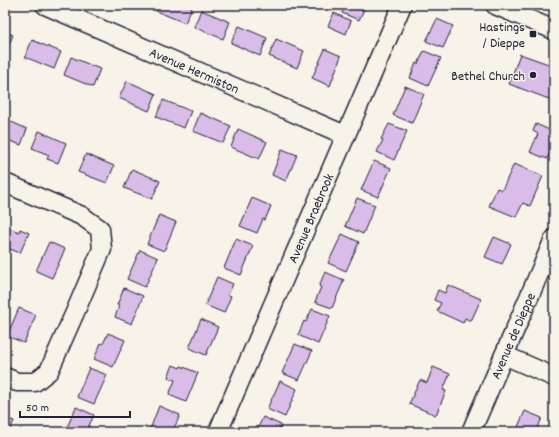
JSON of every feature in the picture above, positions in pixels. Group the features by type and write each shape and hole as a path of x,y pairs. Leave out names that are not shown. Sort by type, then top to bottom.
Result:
{"street":[{"name":"Avenue Hermiston","path":"45,5 345,136"},
{"name":"Avenue Braebrook","path":"218,432 402,5"},
{"path":"495,5 554,30"},
{"path":"5,182 82,216 100,229 102,249 48,371 35,382 17,382 5,377"},
{"name":"Avenue de Dieppe","path":"471,432 554,239"},
{"path":"504,355 554,377"}],"building":[{"path":"158,5 193,5 185,23 156,11"},
{"path":"345,5 366,5 359,20 342,13"},
{"path":"201,10 230,22 223,39 194,27"},
{"path":"334,13 351,21 346,34 328,26"},
{"path":"437,19 453,26 443,48 426,41"},
{"path":"239,26 267,38 260,56 231,43"},
{"path":"5,32 13,35 6,52 5,51"},
{"path":"276,39 304,51 297,68 269,56"},
{"path":"32,40 61,52 54,69 25,57"},
{"path":"325,49 341,56 330,86 312,78"},
{"path":"424,51 441,58 428,86 410,78 416,63 418,64"},
{"name":"Bethel Church","path":"520,54 554,66 554,101 509,84"},
{"path":"71,57 100,69 93,87 64,75"},
{"path":"127,81 156,94 149,111 119,98"},
{"path":"405,86 424,94 412,123 393,115"},
{"path":"163,100 191,111 184,128 156,117"},
{"path":"200,113 231,126 223,143 193,131"},
{"path":"5,119 27,129 21,145 5,139"},
{"path":"389,124 407,131 394,160 377,152 383,140 381,139"},
{"path":"536,124 554,132 554,142 547,159 530,152 538,134 533,131"},
{"path":"238,129 267,142 259,159 231,147"},
{"path":"39,131 66,143 58,163 47,159 49,155 32,148"},
{"path":"282,149 297,155 286,181 272,175"},
{"path":"86,154 114,166 107,183 78,172"},
{"path":"374,161 391,168 378,197 361,190"},
{"path":"514,164 543,176 530,206 523,203 516,217 489,206 497,188 502,190"},
{"path":"132,169 160,181 152,199 124,188"},
{"path":"252,198 271,206 257,233 240,226"},
{"path":"357,198 375,205 363,234 345,226"},
{"path":"159,215 176,222 164,251 147,244"},
{"path":"5,226 19,232 20,229 29,233 20,253 5,247"},
{"path":"342,234 359,242 346,271 328,263"},
{"path":"494,237 511,244 502,264 485,257"},
{"path":"236,239 253,246 241,275 224,268"},
{"path":"49,242 65,249 52,278 36,271"},
{"path":"140,250 158,258 145,287 127,279"},
{"path":"325,272 344,280 332,308 315,302 321,287 319,286"},
{"path":"217,277 233,284 228,295 231,296 224,313 205,305"},
{"path":"448,285 481,299 471,321 465,318 463,323 437,311 441,303 434,300 438,290 445,293"},
{"path":"124,288 143,296 132,324 115,317 119,306 117,305"},
{"path":"19,308 36,315 24,343 7,336"},
{"path":"312,309 330,316 318,344 298,335 304,321 306,322"},
{"path":"201,319 218,327 206,355 189,348"},
{"path":"108,333 125,340 113,367 94,359 101,343 103,344"},
{"path":"295,344 312,351 299,380 282,373"},
{"path":"173,365 180,368 181,366 198,373 186,402 169,395 175,380 168,377"},
{"path":"433,367 450,374 443,390 446,391 436,415 409,404 420,380 427,383"},
{"path":"89,368 107,375 94,404 77,397"},
{"path":"280,381 297,389 285,417 267,409"},
{"path":"159,406 180,415 173,431 149,432"},
{"path":"76,407 94,415 86,432 65,432"},
{"path":"525,411 542,418 536,432 525,432 517,429"},
{"path":"263,417 281,425 278,432 256,432"},
{"path":"5,418 14,421 9,432 5,432"},
{"path":"20,429 28,432 18,432"}],"place":[{"name":"Hastings / Dieppe","path":"533,34"},
{"name":"Bethel Church","path":"533,75"}]}
